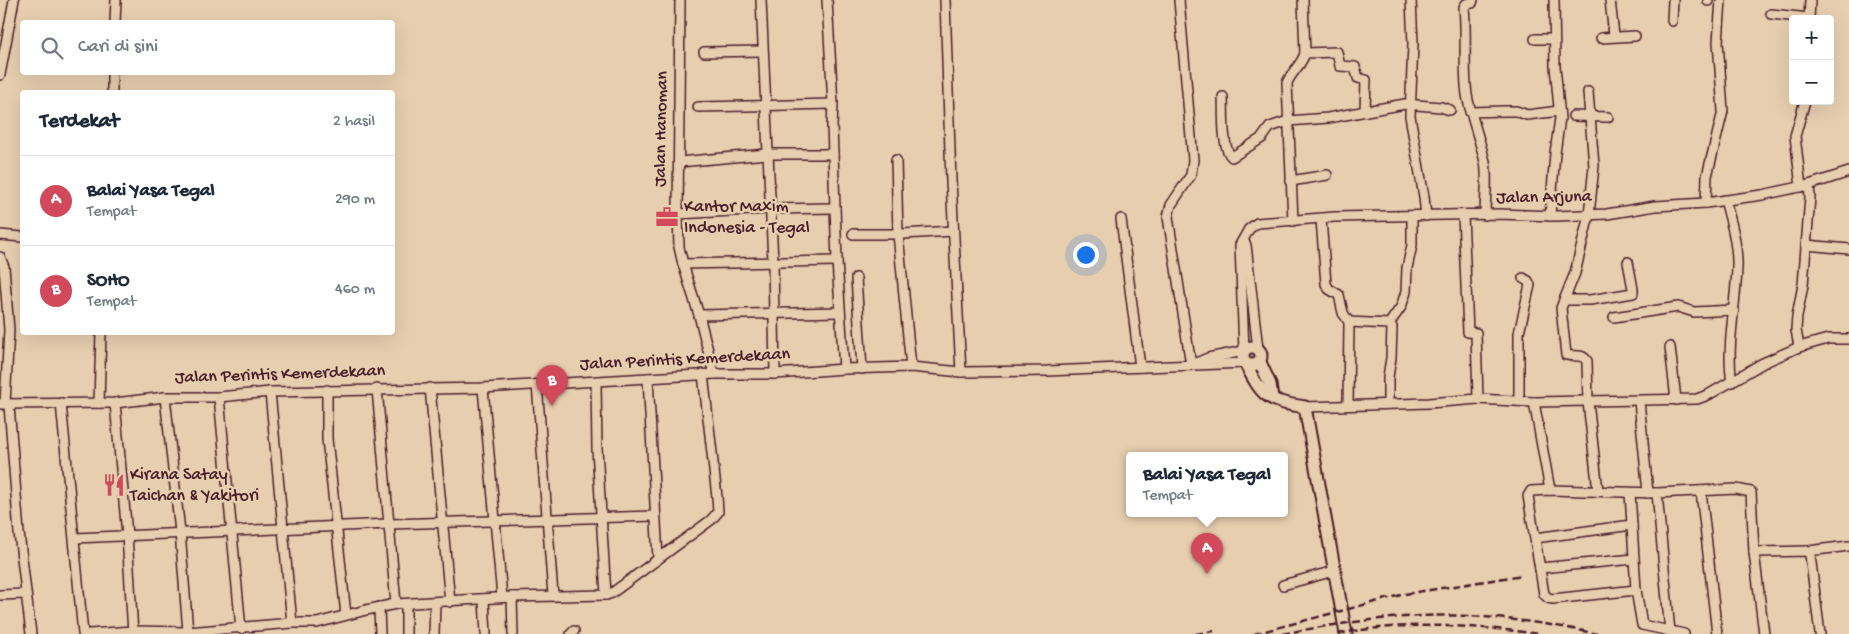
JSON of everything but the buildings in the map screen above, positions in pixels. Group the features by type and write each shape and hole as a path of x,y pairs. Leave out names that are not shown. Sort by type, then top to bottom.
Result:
{"street":[{"path":"0,75 14,0"},
{"path":"115,20 116,0"},
{"name":"Jalan Hanoman","path":"680,0 679,247 714,374"},
{"path":"761,0 773,262 775,374"},
{"path":"827,0 833,104 837,261 844,369"},
{"path":"946,0 953,231 961,372"},
{"path":"1179,0 1194,160 1192,176 1171,205 1168,217 1192,365"},
{"path":"1293,220 1287,83 1305,53 1303,0"},
{"path":"1411,0 1413,44 1410,116 1426,216"},
{"path":"1474,0 1464,7 1466,86 1470,112 1485,163 1485,215"},
{"path":"1550,216 1555,153 1560,126 1554,39 1554,0"},
{"path":"1610,0 1614,36"},
{"path":"1672,21 1673,0"},
{"path":"1706,203 1707,176 1723,111 1718,42 1721,0"},
{"path":"1809,15 1810,0"},
{"path":"1771,14 1789,16"},
{"path":"1601,38 1635,36"},
{"path":"1535,39 1554,39"},
{"path":"704,52 762,51"},
{"path":"1305,53 1337,52 1340,66 1355,67 1358,78 1366,80 1365,111"},
{"path":"112,75 112,90"},
{"path":"1588,92 1594,166 1589,215 1575,272 1561,308 1561,318 1566,355 1580,355 1587,361 1588,402 1598,491"},
{"path":"1223,96 1224,136 1227,150 1232,157 1262,138 1270,127 1288,121 1328,118 1410,104 1441,107 1450,110"},
{"path":"698,107 833,104"},
{"path":"1799,347 1796,330 1797,316 1803,285 1810,197 1805,186 1795,136 1804,105"},
{"path":"1470,112 1516,111 1527,115 1559,111"},
{"path":"1573,116 1608,117"},
{"path":"679,162 767,154 834,154"},
{"path":"896,160 898,234 911,367"},
{"name":"Jalan Arjuna","path":"1243,240 1249,229 1257,223 1330,218 1412,216 1500,214 1589,215 1655,206 1706,203 1762,195 1805,186 1849,172"},
{"path":"1291,181 1327,175"},
{"path":"1725,200 1736,249 1737,266 1730,365 1732,382"},
{"path":"678,214 835,208"},
{"path":"1463,215 1468,332 1476,333 1478,399"},
{"path":"1389,324 1401,307 1406,292 1407,268 1412,245 1412,216"},
{"path":"1121,218 1140,367"},
{"path":"1321,219 1326,284 1329,289 1339,295 1343,312 1349,322 1348,405"},
{"path":"853,234 953,231"},
{"path":"0,236 20,238"},
{"path":"1272,398 1270,384 1260,362 1261,357 1258,349 1246,245 1243,240 1240,245 1244,351 1242,359 1263,394 1287,405 1305,407 1478,399 1588,402 1697,399 1708,396 1763,363 1799,347 1828,339 1849,339"},
{"path":"1806,246 1849,249"},
{"path":"0,257 4,267 9,330 5,404 31,634"},
{"path":"683,264 837,261"},
{"path":"1564,300 1590,300 1633,293 1628,262"},
{"path":"856,278 862,369"},
{"path":"1519,400 1519,332 1530,285 1523,278"},
{"path":"1614,317 1678,307 1694,312 1734,310"},
{"path":"699,315 840,312"},
{"path":"1349,322 1389,324"},
{"path":"1388,404 1388,377 1393,332 1389,324"},
{"path":"99,403 101,335"},
{"name":"Jalan Perintis Kemerdekaan","path":"1192,365 1208,358 1244,351 1252,347 1258,349"},
{"path":"1670,347 1676,400"},
{"name":"Jalan Perintis Kemerdekaan","path":"5,404 115,403 165,397 219,397 270,392 326,390 483,388 703,374 775,374 844,369 911,367 961,372 1047,371 1192,365 1213,366 1245,363 1254,366 1260,362"},
{"path":"89,634 206,632 241,628 269,630 292,623 316,623 379,607 507,597 612,594 711,520 718,512 703,374"},
{"path":"648,378 658,558"},
{"path":"596,382 600,517 606,595"},
{"path":"537,384 553,595"},
{"path":"430,388 450,602"},
{"path":"483,388 495,520 513,634"},
{"path":"377,389 389,524 406,634"},
{"path":"326,390 326,428 346,615"},
{"path":"270,392 292,623"},
{"path":"165,397 180,532 188,632"},
{"path":"219,397 241,628"},
{"path":"1639,401 1670,632"},
{"path":"1534,402 1550,490"},
{"path":"61,403 83,634"},
{"path":"115,403 127,535 133,632"},
{"path":"1305,407 1346,634"},
{"path":"1636,590 1548,598 1544,594 1528,496 1531,491 1652,493 1736,489 1751,492 1754,552 1764,634"},
{"path":"1701,491 1717,634"},
{"path":"1630,493 1636,590 1642,626 1684,634"},
{"path":"75,538 180,532 546,518 655,516"},
{"path":"1535,538 1632,525"},
{"path":"1754,552 1808,551 1849,546"},
{"path":"1808,551 1820,634"},
{"path":"1540,568 1634,559"},
{"path":"1283,585 1334,571"},
{"path":"0,595 25,594"},
{"path":"484,600 486,634"},
{"path":"434,634 435,603"},
{"path":"379,607 380,634"}],"railway":[{"path":"1254,634 1405,594 1523,575"},
{"path":"1282,634 1369,620 1443,615 1510,619 1597,634"},
{"path":"1338,634 1387,627 1413,626 1489,628 1539,634"},
{"path":"1196,634 1214,631"}],"place":[{"name":"Kantor Maxim Indonesia - Tegal","path":"667,217"},
{"name":"SOHO","path":"552,406"},
{"name":"Kirana Satay Taichan & Yakitori","path":"114,485"},
{"name":"Balai Yasa Tegal","path":"1207,574"}]}
